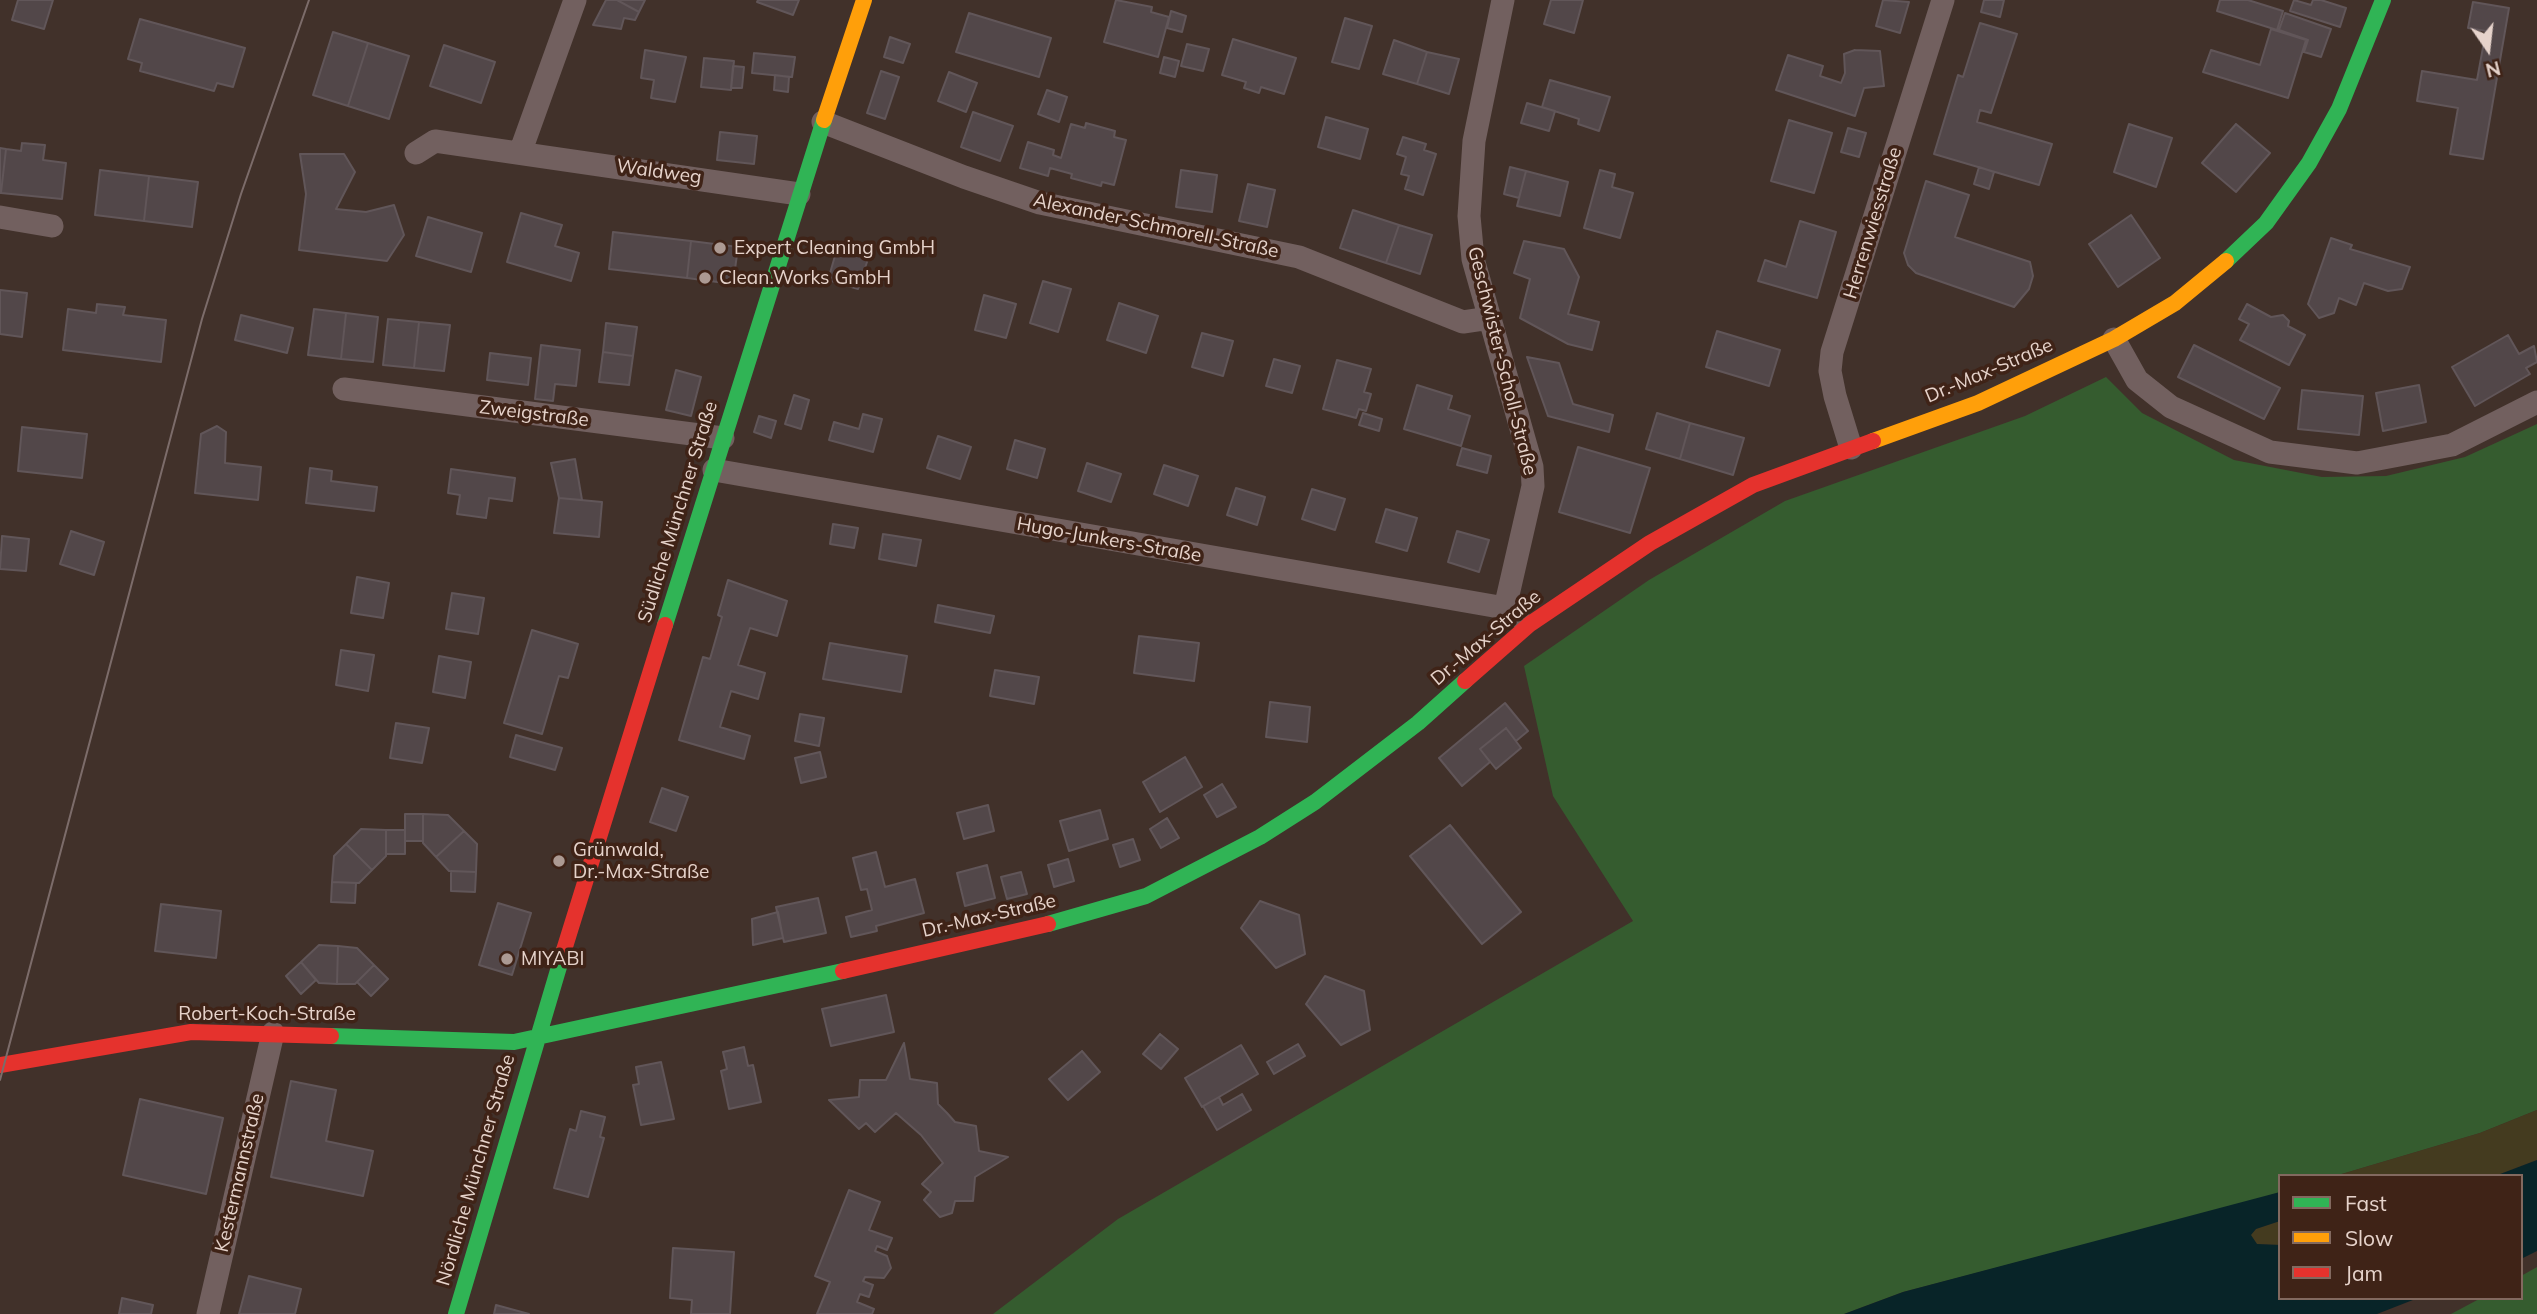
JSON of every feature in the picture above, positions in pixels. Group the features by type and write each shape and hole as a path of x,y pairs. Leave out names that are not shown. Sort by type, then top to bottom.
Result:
{"street":[{"path":"520,153 575,0"},
{"name":"Südliche Münchner Straße","path":"537,1038 799,194 864,0"},
{"name":"Geschwister-Scholl-Straße","path":"1503,0 1474,141 1469,209 1473,259 1532,467 1533,486 1505,608"},
{"name":"Herrenwiesstraße","path":"1851,448 1830,371 1832,352 1943,0"},
{"name":"Dr.-Max-Straße","path":"537,1038 1083,916 1146,896 1259,837 1315,802 1418,723 1530,624 1650,543 1753,485 1978,402 2114,339 2175,303 2219,268 2266,223 2309,163 2339,109 2383,0"},
{"name":"Alexander-Schmorell-Straße","path":"823,122 964,177 1040,203 1291,255 1463,322 1490,318"},
{"name":"Waldweg","path":"416,153 435,141 799,194"},
{"path":"0,217 52,226"},
{"path":"2114,339 2137,380 2171,407 2270,452 2357,463 2452,445 2537,402"},
{"name":"Zweigstraße","path":"344,389 723,438"},
{"name":"Hugo-Junkers-Straße","path":"714,470 1505,608"},
{"path":"1505,608 1530,624"},
{"name":"Robert-Koch-Straße","path":"0,1065 191,1032 514,1042 537,1038"},
{"name":"Kestermannstraße","path":"208,1314 272,1033"},
{"name":"Nördliche Münchner Straße","path":"456,1314 537,1038"}],"green space":[{"path":"2106,377 2142,413 2234,460 2322,477 2386,476 2465,457 2537,424 2537,1110 2480,1133 2342,1174 2278,1174 2278,1193 2257,1200 1903,1292 1844,1314 993,1314 1118,1219 1633,921 1553,796 1524,666 1649,580 1785,501 2025,416"},
{"path":"2537,1267 2537,1314 2451,1314 2477,1300 2523,1300 2523,1275"}],"sand":[{"path":"2537,1110 2537,1160 2500,1174 2342,1174 2480,1133"},
{"path":"2278,1222 2278,1245 2257,1244 2250,1235 2256,1229"}],"water":[{"path":"2537,1160 2537,1251 2523,1258 2523,1174 2500,1174"},
{"path":"2278,1193 2278,1222 2256,1229 2251,1235 2257,1244 2278,1245 2278,1300 2413,1300 2377,1314 1844,1314 1903,1292"}],"building":[{"path":"18,0 53,0 44,29 12,20"},
{"path":"606,0 617,0 639,12 635,20 624,18 621,29 593,25"},
{"path":"617,0 645,0 639,12"},
{"path":"799,0 793,15 757,2"},
{"path":"1116,0 1152,7 1151,12 1169,17 1158,57 1104,42"},
{"path":"1551,0 1583,0 1574,33 1544,24"},
{"path":"1883,0 1909,2 1900,33 1876,26"},
{"path":"1984,0 2004,0 2000,17 1981,12"},
{"path":"2220,0 2248,0 2283,11 2277,30 2217,11"},
{"path":"2294,0 2311,5 2313,0 2321,0 2346,8 2340,27 2290,11"},
{"path":"2473,2 2509,8 2483,159 2450,154 2458,108 2417,101 2422,71 2477,80 2486,31 2468,28"},
{"path":"1171,11 1186,16 1182,32 1167,28"},
{"path":"969,13 1051,38 1039,77 956,52"},
{"path":"2285,13 2331,29 2321,57 2304,52 2308,40 2279,30"},
{"path":"1345,18 1372,26 1359,69 1332,62"},
{"path":"140,19 245,48 233,87 217,83 214,91 140,71 142,63 128,59"},
{"path":"1980,23 2017,34 1991,113 1980,110 1977,122 2052,144 2039,185 1934,154 1958,75 1963,77"},
{"path":"2271,29 2306,40 2288,98 2203,72 2211,50 2260,65"},
{"path":"333,32 368,43 348,106 313,95"},
{"path":"890,37 910,44 903,63 884,57"},
{"path":"1233,39 1296,58 1284,94 1261,87 1259,93 1244,88 1246,82 1222,75"},
{"path":"1394,40 1427,52 1417,84 1383,74"},
{"path":"368,43 409,56 389,119 348,106"},
{"path":"1187,44 1209,49 1203,71 1181,66"},
{"path":"444,45 495,62 481,103 430,86"},
{"path":"645,50 686,57 675,102 651,98 654,80 641,78"},
{"path":"1855,50 1880,51 1884,86 1864,88 1855,116 1776,90 1788,55 1823,66 1820,76 1841,83 1845,73 1844,54"},
{"path":"1427,52 1459,59 1449,94 1417,84"},
{"path":"754,53 795,57 792,77 752,73"},
{"path":"1164,57 1179,61 1175,77 1160,73"},
{"path":"704,58 734,61 731,90 701,87"},
{"path":"733,66 744,67 742,88 731,88"},
{"path":"881,71 899,77 885,119 867,113"},
{"path":"949,72 977,83 966,112 938,101"},
{"path":"775,75 789,77 788,92 774,90"},
{"path":"1550,80 1610,97 1599,131 1578,124 1579,119 1542,107"},
{"path":"1047,90 1067,97 1059,122 1038,114"},
{"path":"1527,103 1555,111 1549,131 1521,123"},
{"path":"973,112 1013,126 1000,161 961,147"},
{"path":"1326,117 1368,129 1360,159 1318,147"},
{"path":"1789,120 1832,133 1814,193 1771,181"},
{"path":"1086,123 1115,131 1114,137 1126,140 1114,185 1102,182 1101,186 1071,178 1072,174 1050,168 1048,176 1020,168 1028,142 1054,150 1053,155 1061,158 1071,124 1085,128"},
{"path":"2129,124 2172,138 2156,187 2114,172"},
{"path":"2236,124 2270,153 2236,192 2202,163"},
{"path":"1848,128 1866,133 1859,157 1841,152"},
{"path":"720,132 757,136 754,164 717,160"},
{"path":"1403,137 1426,144 1424,150 1436,154 1423,195 1405,189 1409,176 1401,174 1406,157 1397,154"},
{"path":"22,143 45,145 43,160 66,163 62,199 1,193 6,149 21,151"},
{"path":"0,148 6,149 1,193 0,193"},
{"path":"300,154 344,154 355,172 336,209 366,212 394,205 404,235 387,261 299,250 306,194"},
{"path":"1510,167 1526,171 1519,198 1504,194"},
{"path":"1979,167 1994,172 1989,189 1974,184"},
{"path":"100,170 149,176 144,221 95,215"},
{"path":"1181,170 1217,175 1212,212 1176,207"},
{"path":"1600,170 1615,174 1612,187 1633,193 1620,238 1584,228"},
{"path":"1526,171 1568,182 1560,216 1517,206"},
{"path":"149,176 198,182 192,227 144,221"},
{"path":"1926,181 1969,195 1955,237 2030,262 2033,276 2029,289 2014,307 1916,273 1908,265 1904,253"},
{"path":"1248,184 1275,190 1267,227 1239,221"},
{"path":"1353,210 1399,225 1386,263 1340,248"},
{"path":"521,213 562,225 555,246 579,253 571,281 507,262"},
{"path":"2131,215 2160,258 2118,287 2089,244"},
{"path":"428,217 482,233 471,272 416,256"},
{"path":"1800,221 1836,232 1817,298 1758,281 1765,260 1786,267"},
{"path":"1399,225 1432,235 1420,274 1386,263"},
{"path":"613,232 691,241 687,278 609,269"},
{"path":"2331,238 2352,245 2350,249 2410,267 2402,289 2388,291 2364,283 2356,305 2339,298 2334,313 2319,318 2308,304"},
{"path":"691,241 738,247 733,284 687,278"},
{"path":"1524,241 1564,249 1579,277 1568,314 1599,322 1592,350 1568,344 1520,318 1530,279 1514,273"},
{"path":"837,249 868,259 858,289 828,280"},
{"path":"1043,281 1071,289 1058,332 1030,323"},
{"path":"0,290 27,293 22,337 0,334"},
{"path":"984,295 1016,304 1006,338 975,330"},
{"path":"1119,303 1158,316 1146,353 1107,340"},
{"path":"97,304 125,307 123,315 166,320 161,362 63,350 68,309 96,313"},
{"path":"2247,304 2271,317 2283,315 2289,321 2288,326 2305,335 2289,365 2240,340 2249,324 2239,319"},
{"path":"314,309 346,313 341,359 308,355"},
{"path":"346,313 378,317 373,362 341,359"},
{"path":"241,315 293,328 287,353 235,340"},
{"path":"388,319 419,322 414,368 383,365"},
{"path":"419,322 450,325 444,371 414,368"},
{"path":"606,323 637,327 633,356 603,352"},
{"path":"1717,331 1780,350 1769,386 1706,367"},
{"path":"1202,333 1233,341 1223,376 1192,367"},
{"path":"2508,335 2519,354 2534,346 2537,362 2526,368 2530,374 2475,406 2452,367"},
{"path":"541,345 580,350 576,386 555,384 553,401 535,399"},
{"path":"2194,345 2280,388 2264,419 2178,377"},
{"path":"603,352 633,356 629,385 599,382"},
{"path":"490,353 531,358 528,385 487,380"},
{"path":"1527,357 1559,363 1573,404 1613,415 1609,432 1548,416"},
{"path":"1274,359 1300,366 1292,393 1266,386"},
{"path":"1337,360 1371,369 1364,392 1371,394 1366,411 1359,409 1356,418 1323,409"},
{"path":"676,370 701,377 691,416 666,410"},
{"path":"1417,385 1452,396 1448,409 1470,416 1461,446 1404,429"},
{"path":"2419,385 2426,422 2383,431 2376,393"},
{"path":"2302,390 2363,396 2359,435 2298,429"},
{"path":"794,395 809,400 801,429 785,424"},
{"path":"1363,413 1382,419 1379,431 1359,425"},
{"path":"1657,413 1690,423 1680,459 1646,449"},
{"path":"863,414 882,419 873,452 829,440 834,422 859,429"},
{"path":"759,416 776,421 771,438 754,432"},
{"path":"1690,423 1744,438 1733,475 1680,459"},
{"path":"217,426 226,432 225,463 261,467 258,500 195,493 201,434"},
{"path":"22,427 87,434 82,478 18,471"},
{"path":"938,436 971,447 960,479 927,468"},
{"path":"1015,440 1045,449 1037,478 1007,469"},
{"path":"1578,447 1650,468 1630,533 1559,512"},
{"path":"1462,448 1491,456 1487,473 1457,465"},
{"path":"575,459 582,500 559,498 551,463"},
{"path":"1087,463 1121,474 1111,502 1078,491"},
{"path":"1164,465 1198,476 1188,506 1154,494"},
{"path":"310,468 332,471 331,481 377,487 374,511 306,503"},
{"path":"451,469 515,478 512,501 489,498 486,518 457,514 460,495 448,493"},
{"path":"1236,488 1265,497 1257,525 1227,515"},
{"path":"1312,489 1345,499 1335,530 1302,519"},
{"path":"559,498 602,502 599,537 554,533"},
{"path":"1386,509 1417,518 1407,551 1376,542"},
{"path":"833,524 858,528 854,548 830,544"},
{"path":"71,531 104,542 94,575 60,564"},
{"path":"1457,531 1489,540 1479,572 1448,562"},
{"path":"883,534 921,540 916,566 879,559"},
{"path":"2,536 29,539 26,571 0,569"},
{"path":"357,577 389,583 383,618 351,613"},
{"path":"728,580 787,601 777,636 750,628 738,665 765,673 758,699 731,691 720,727 750,736 744,759 679,740 703,657 710,659 722,617 718,615"},
{"path":"452,593 484,598 478,634 446,629"},
{"path":"938,605 994,616 990,633 935,622"},
{"path":"532,630 578,644 568,678 559,676 542,734 504,723"},
{"path":"1139,636 1199,643 1194,681 1134,673"},
{"path":"830,643 907,656 901,692 823,679"},
{"path":"341,650 374,655 368,691 336,685"},
{"path":"439,656 471,662 465,698 433,692"},
{"path":"995,670 1039,677 1034,704 990,696"},
{"path":"1270,702 1310,707 1307,742 1266,737"},
{"path":"1505,703 1528,731 1516,741 1506,728 1480,749 1490,762 1462,786 1439,758"},
{"path":"800,714 824,718 819,746 795,741"},
{"path":"396,723 429,728 422,763 390,758"},
{"path":"1506,728 1521,748 1496,769 1480,749"},
{"path":"516,735 562,748 555,770 510,757"},
{"path":"820,752 826,777 801,783 795,758"},
{"path":"1185,757 1202,787 1160,812 1143,782"},
{"path":"1222,784 1236,807 1217,817 1204,795"},
{"path":"662,788 688,797 676,831 650,822"},
{"path":"988,805 994,831 964,839 957,813"},
{"path":"1100,810 1108,839 1069,851 1060,821"},
{"path":"405,814 423,814 423,841 405,841"},
{"path":"423,814 448,815 464,831 436,857 423,843"},
{"path":"1167,818 1179,838 1161,848 1150,829"},
{"path":"1450,825 1521,912 1482,944 1410,856"},
{"path":"361,829 386,830 386,856 372,870 346,844"},
{"path":"386,830 405,830 405,854 386,854"},
{"path":"464,831 477,844 476,872 449,871 436,857"},
{"path":"1133,839 1140,860 1120,867 1113,845"},
{"path":"346,844 372,870 359,883 332,882 334,856"},
{"path":"876,852 885,887 915,879 924,913 876,926 877,931 851,937 846,917 872,910 867,889 861,890 853,858"},
{"path":"1068,859 1074,881 1054,887 1048,865"},
{"path":"987,865 995,898 965,906 957,873"},
{"path":"451,871 476,872 475,892 451,891"},
{"path":"1021,872 1027,894 1007,899 1001,877"},
{"path":"332,882 356,883 355,903 331,902"},
{"path":"818,898 826,933 784,942 776,907"},
{"path":"1260,901 1299,915 1305,954 1276,968 1241,928"},
{"path":"498,903 531,913 512,975 479,965"},
{"path":"161,904 221,911 216,958 155,951"},
{"path":"778,912 783,938 753,945 752,919"},
{"path":"319,945 338,946 337,984 319,983 301,962"},
{"path":"338,946 357,948 374,965 355,984 337,984"},
{"path":"301,962 316,980 301,994 286,976"},
{"path":"374,965 388,979 371,996 357,982"},
{"path":"1325,976 1364,991 1370,1030 1341,1045 1306,1004"},
{"path":"886,995 894,1032 831,1046 822,1009"},
{"path":"1160,1034 1178,1049 1161,1069 1143,1054"},
{"path":"904,1043 910,1079 937,1083 938,1104 955,1122 976,1126 979,1151 1008,1157 975,1177 973,1201 955,1201 952,1213 940,1217 924,1200 931,1192 922,1184 943,1163 921,1135 896,1113 875,1132 866,1123 859,1129 829,1100 859,1097 860,1080 886,1080"},
{"path":"1298,1044 1305,1056 1274,1074 1267,1062"},
{"path":"1241,1045 1258,1074 1202,1107 1185,1078"},
{"path":"744,1047 748,1066 753,1065 761,1102 729,1109 721,1071 727,1069 723,1052"},
{"path":"1082,1051 1100,1072 1068,1100 1049,1079"},
{"path":"661,1062 674,1119 641,1125 633,1085 639,1084 636,1067"},
{"path":"291,1081 336,1090 326,1141 373,1151 363,1196 271,1177"},
{"path":"1242,1094 1251,1110 1217,1130 1203,1106 1219,1097 1223,1105"},
{"path":"140,1099 223,1118 206,1194 123,1175"},
{"path":"581,1111 605,1117 600,1137 604,1138 588,1197 554,1188 570,1129 576,1131"},
{"path":"849,1190 880,1202 869,1230 892,1238 887,1250 877,1246 875,1251 887,1256 891,1268 884,1278 865,1277 863,1281 873,1285 869,1297 860,1294 857,1302 874,1309 872,1314 817,1314 830,1282 815,1276"},
{"path":"673,1248 734,1252 730,1314 691,1314 692,1300 670,1298"},
{"path":"249,1276 301,1289 295,1314 239,1314"},
{"path":"122,1298 153,1305 151,1314 119,1314"},
{"path":"496,1305 529,1314 494,1314"}],"tram line":[{"path":"0,1080 202,319 241,194 309,0"}],"traffic: fast":[{"path":"2226,261 2266,223 2309,163 2339,109 2383,0"},
{"path":"665,625 824,120"},
{"path":"1048,924 1146,896 1260,837 1315,802 1418,723 1465,681"},
{"path":"456,1314 564,950"},
{"path":"331,1036 514,1042 843,971"}],"traffic: slow":[{"path":"824,120 864,0"},
{"path":"1873,441 1978,403 2114,339 2175,303 2226,261"}],"traffic: jam":[{"path":"1465,681 1530,624 1650,543 1753,485 1873,441"},
{"path":"564,950 665,625"},
{"path":"843,971 1048,924"},
{"path":"0,1065 191,1032 331,1036"}],"place":[{"name":"Expert Cleaning GmbH","path":"720,248"},
{"name":"Clean.Works GmbH","path":"705,278"},
{"name":"Grünwald, Dr.-Max-Straße","path":"559,861"},
{"name":"MIYABI","path":"507,959"}]}
